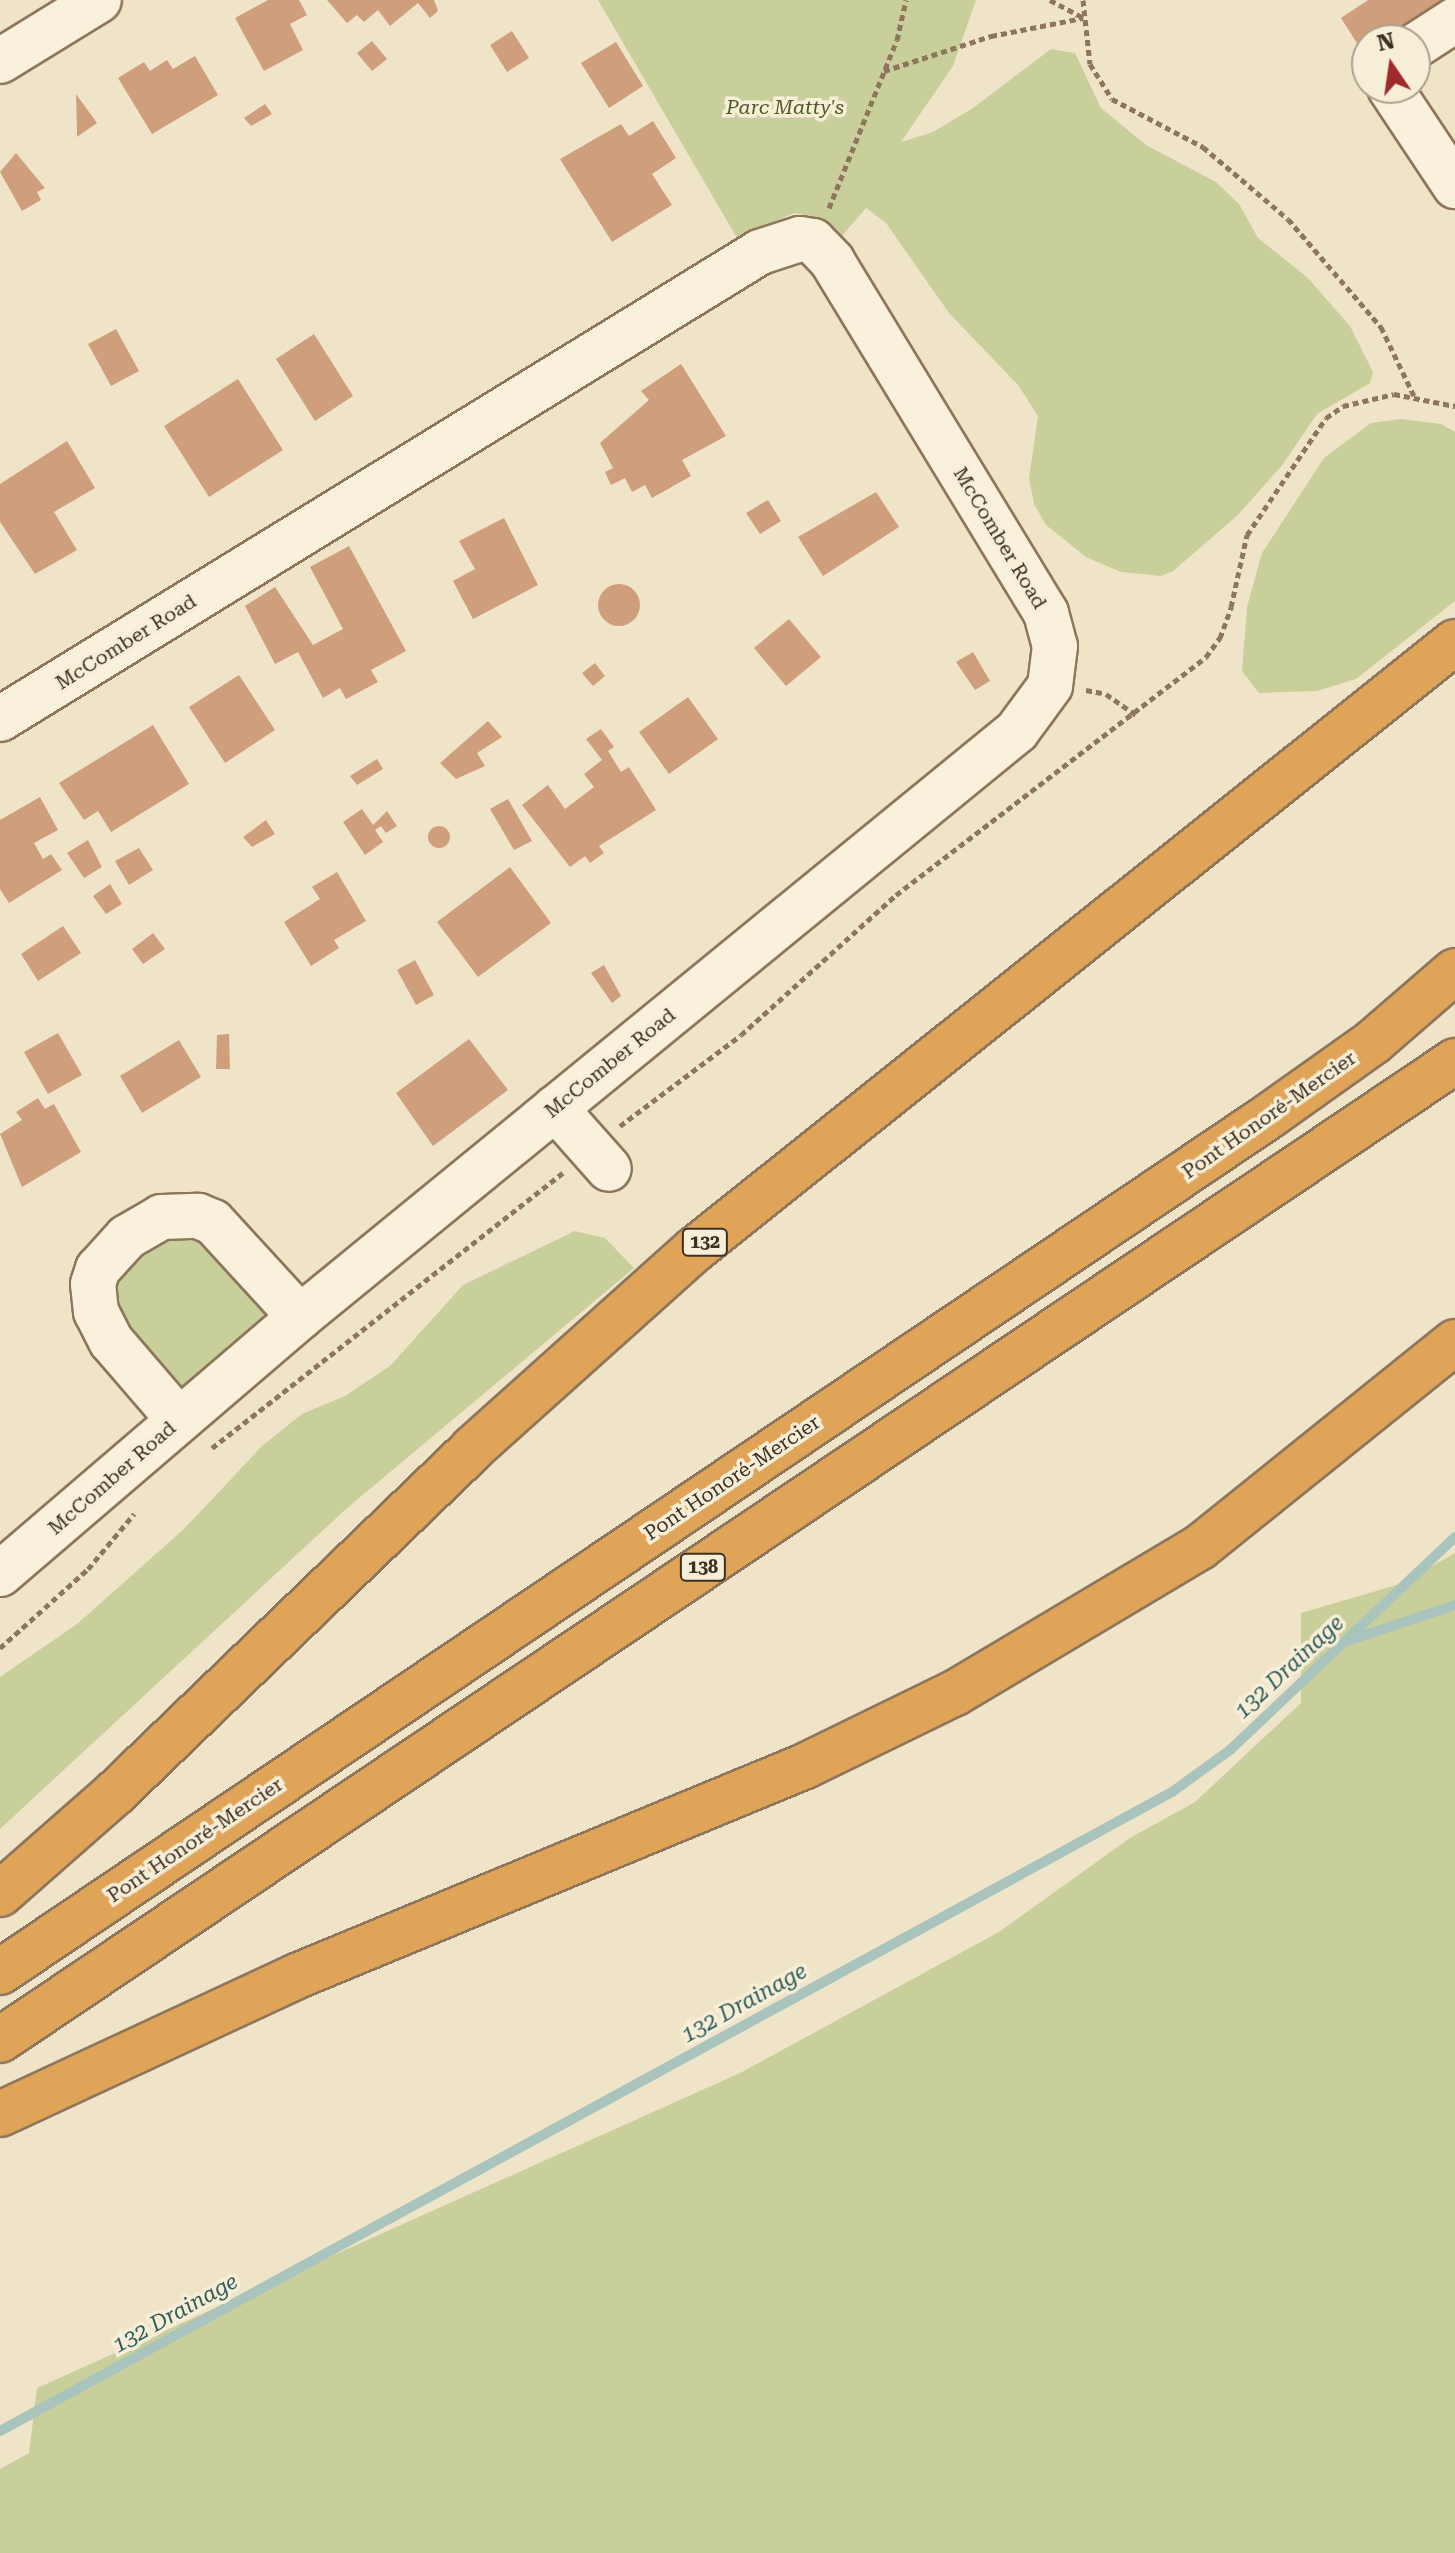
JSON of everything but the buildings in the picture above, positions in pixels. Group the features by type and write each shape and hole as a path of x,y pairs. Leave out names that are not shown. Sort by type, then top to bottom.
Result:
{"highway":[{"name":"132","path":"0,1894 115,1793 472,1449 694,1250 1455,642"},
{"name":"Pont Honoré-Mercier","path":"0,1972 1373,1042 1455,971"},
{"name":"138","path":"0,2040 1455,1061"},
{"path":"0,2114 297,1976 791,1772 955,1693 1200,1547 1455,1342"}],"street":[{"path":"0,61 99,0"},
{"path":"1431,36 1455,20"},
{"path":"1401,104 1455,186"},
{"name":"McComber Road","path":"0,719 760,252 787,241 813,241 840,274 1046,613 1055,646 1050,686 1017,731 300,1317 0,1574"},
{"path":"555,1108 609,1169"},
{"path":"179,1420 111,1341 96,1312 93,1284 98,1269 127,1237 161,1217 198,1216 213,1222 300,1317"}],"path":[{"path":"813,241 884,72 906,0"},
{"path":"1050,0 1083,18"},
{"path":"1083,0 1090,64 1112,99 1203,147 1288,219 1381,327 1415,398"},
{"path":"884,72 991,36 1083,18"},
{"path":"1082,689 1106,694 1136,715"}],"green space":[{"name":"Parc Matty's","path":"598,0 976,0 953,66 901,142 933,132 973,108 1051,49 1075,53 1101,108 1146,145 1216,182 1239,204 1258,238 1307,277 1350,326 1373,372 1370,383 1317,414 1283,464 1238,515 1173,571 1161,576 1121,572 1086,557 1046,525 1034,504 1029,478 1038,416 1018,385 949,313 886,223 866,208 841,237 811,216 794,213 737,238"},
{"path":"1401,419 1441,424 1455,432 1455,601 1356,679 1317,691 1259,693 1242,671 1247,607 1262,553 1324,458 1371,423"},
{"path":"197,1229 264,1307 264,1317 190,1384 178,1386 117,1323 113,1276 152,1237"},
{"path":"575,1231 605,1238 634,1268 346,1509 0,1829 0,1677 77,1624 184,1529 262,1446 302,1414 345,1396 390,1366 463,1285"},
{"path":"1455,1553 1455,2553 0,2553 0,2469 29,2453 37,2388 740,2073 999,1932 1130,1838 1195,1802 1301,1703 1301,1613 1400,1584"}],"waterway":[{"name":"132 Drainage","path":"0,2431 1172,1792 1230,1750 1455,1537"},
{"path":"1350,1640 1455,1605"}]}
